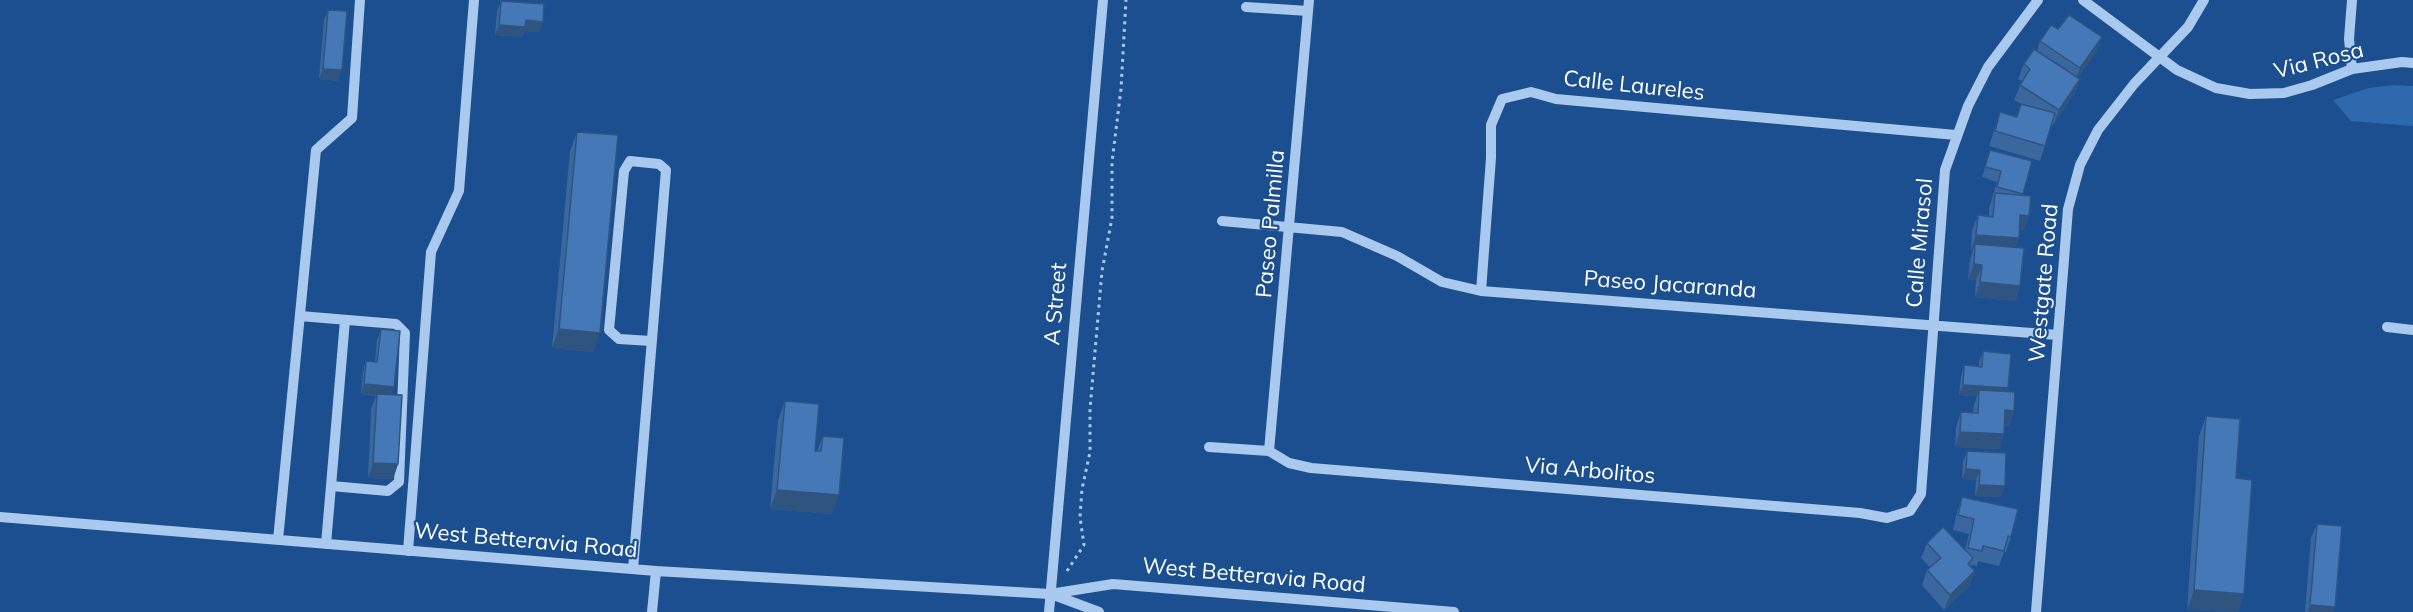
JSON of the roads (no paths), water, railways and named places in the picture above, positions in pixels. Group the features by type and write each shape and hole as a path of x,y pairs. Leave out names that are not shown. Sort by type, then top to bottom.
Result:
{"street":[{"path":"278,540 316,150 352,118 360,0"},
{"path":"408,551 431,252 459,191 474,0"},
{"name":"A Street","path":"1049,612 1102,0"},
{"name":"Calle Mirasol","path":"1910,511 1921,494 1945,170 1956,135 1988,67 2038,0"},
{"name":"Via Rosa","path":"2083,0 2177,70 2216,88 2250,94 2284,93 2352,69 2402,62 2413,63"},
{"name":"Westgate Road","path":"2036,612 2062,268 2068,209 2080,165 2098,130 2134,84 2188,27 2204,0"},
{"path":"2352,0 2349,39 2352,69"},
{"path":"1246,7 1308,6"},
{"name":"Paseo Palmilla","path":"1269,451 1308,6"},
{"name":"Calle Laureles","path":"1482,291 1491,125 1502,99 1531,92 1556,99 1956,135"},
{"path":"633,570 666,170 658,164 630,161 624,171 609,330 619,339 651,341"},
{"name":"Paseo Jacaranda","path":"1222,221 1342,232 1397,256 1442,282 1482,291 2058,335"},
{"path":"300,316 396,324 405,333 399,482 388,491 330,486"},
{"path":"326,544 345,320"},
{"path":"2387,327 2413,330"},
{"path":"1209,447 1269,451"},
{"name":"Via Arbolitos","path":"1269,451 1289,462 1311,468 1848,512 1887,518 1910,511"},
{"name":"West Betteravia Road","path":"0,517 633,570 1050,594 1113,584 1454,612"},
{"path":"652,612 656,571"},
{"name":"West Betteravia Road","path":"1050,594 1099,612"}]}
